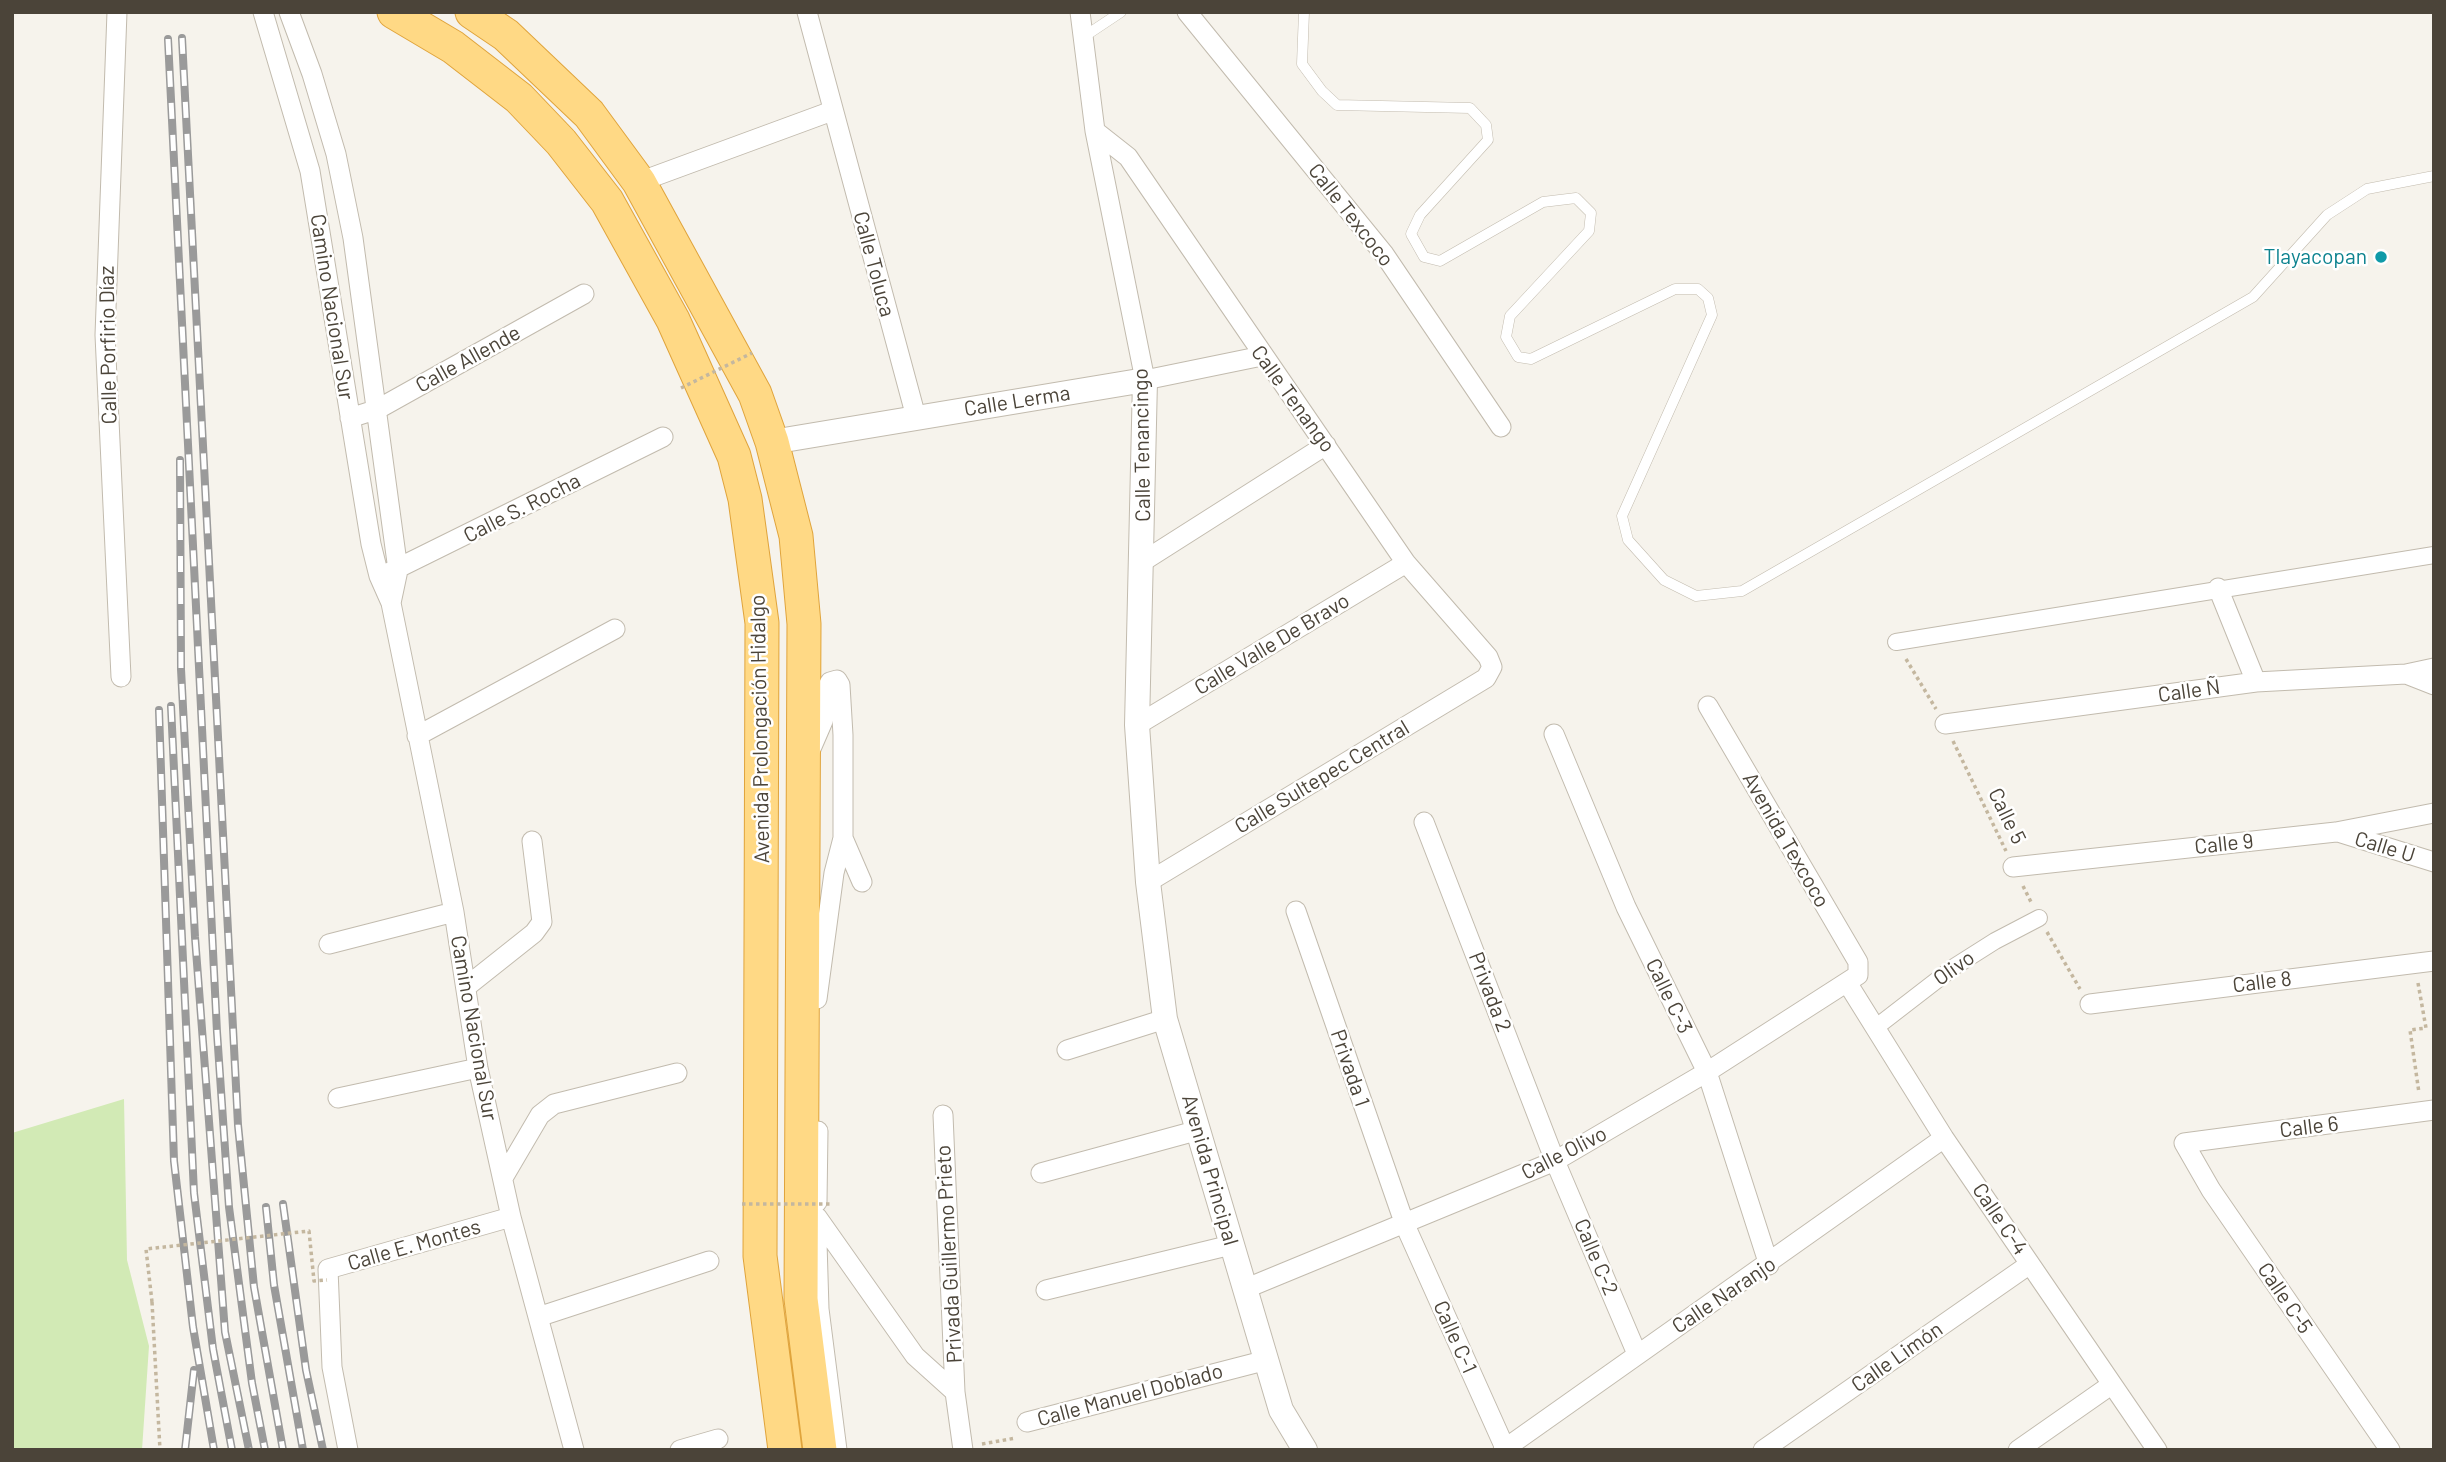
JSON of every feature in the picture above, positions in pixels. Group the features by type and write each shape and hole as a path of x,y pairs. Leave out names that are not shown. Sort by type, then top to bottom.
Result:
{"highway":[{"name":"Avenida Prolongación Hidalgo","path":"394,12 465,55 519,98 561,142 607,201 673,320 715,408 734,456 753,545 762,624 760,1255 785,1450"},
{"name":"Avenida Prolongación Hidalgo","path":"472,12 506,35 589,114 639,182 755,394 772,442 796,536 804,624 801,1299 820,1450"},
{"path":"753,545 796,536"}],"street":[{"name":"Calle Porfirio Díaz","path":"117,12 105,335 121,677"},
{"name":"Camino Nacional Sur","path":"289,12 312,74 336,154 353,238 398,570 391,603"},
{"name":"Calle Toluca","path":"807,12 916,417"},
{"name":"Calle Tenancingo","path":"1080,12 1095,131 1145,380 1137,725 1148,882"},
{"name":"Calle Texcoco","path":"1187,12 1384,254 1501,427"},
{"name":"Camino Nacional Sur","path":"262,13 310,171 379,576 391,603 454,912 478,1069 511,1217 574,1450"},
{"path":"639,182 832,111"},
{"name":"Calle Tenango","path":"1095,131 1128,157 1406,563 1488,657 1492,667"},
{"name":"Calle Allende","path":"350,418 377,410 584,293"},
{"name":"Calle Lerma","path":"772,442 1145,380 1262,356"},
{"name":"Calle S. Rocha","path":"379,576 398,570 663,437"},
{"path":"1142,562 1326,445"},
{"path":"1896,642 2434,555"},
{"name":"Calle Valle De Bravo","path":"1137,725 1406,563"},
{"path":"2218,589 2256,682"},
{"path":"417,736 615,629"},
{"name":"Calle Sultepec Central","path":"1148,882 1486,678 1492,667"},
{"name":"Calle Ñ","path":"1945,724 2256,682 2406,674 2434,668"},
{"path":"2406,674 2434,685"},
{"path":"803,764 823,722 827,688 830,682 837,680 840,685 843,735 843,838 834,873 817,990 823,1210 819,1309 837,1450"},
{"name":"Avenida Texcoco","path":"1708,706 1858,962 1853,979"},
{"name":"Calle C-3","path":"1554,734 1626,907 1707,1072 1769,1265"},
{"name":"Calle 9","path":"2013,867 2336,832 2434,813"},
{"name":"Privada 2","path":"1424,822 1555,1161"},
{"name":"Calle U","path":"2336,832 2434,862"},
{"path":"843,838 862,882"},
{"path":"466,987 534,933 542,922 532,841"},
{"name":"Avenida Principal","path":"1148,882 1165,1019 1231,1245 1247,1288 1281,1410 1304,1450"},
{"name":"Privada 1","path":"1296,911 1405,1225"},
{"path":"329,944 454,912"},
{"name":"Olivo","path":"1875,1028 1954,967 1995,941 2039,919"},
{"name":"Calle 8","path":"2090,1003 2424,962"},
{"name":"Calle C-4","path":"1853,979 1875,1028 1944,1138 2157,1450"},
{"name":"Calle Olivo","path":"1247,1288 1555,1161 1707,1072 1853,979"},
{"path":"1067,1050 1165,1019"},
{"path":"338,1098 478,1069"},
{"path":"503,1178 540,1115 554,1104 677,1073"},
{"name":"Calle 6","path":"2184,1143 2428,1111"},
{"name":"Privada Guillermo Prieto","path":"943,1115 955,1392 963,1448"},
{"path":"1041,1173 1199,1130"},
{"name":"Calle Naranjo","path":"1504,1449 1637,1354 1769,1265 1944,1138"},
{"name":"Calle C-5","path":"2184,1143 2211,1190 2389,1450"},
{"name":"Calle C-2","path":"1555,1161 1637,1354"},
{"path":"823,1210 915,1356 955,1392"},
{"name":"Calle E. Montes","path":"327,1280 328,1269 511,1217"},
{"name":"Calle C-1","path":"1405,1225 1504,1449"},
{"path":"1046,1290 1231,1245"},
{"path":"538,1317 709,1261"},
{"name":"Calle Limón","path":"1763,1450 2030,1264"},
{"path":"327,1280 332,1367 348,1450"},
{"name":"Calle Manuel Doblado","path":"1027,1422 1267,1360"},
{"path":"2018,1450 2111,1385"},
{"path":"680,1450 718,1439"}],"lane":[{"path":"1085,36 1121,12"},
{"path":"1304,12 1302,64 1322,91 1337,105 1470,108 1486,125 1488,141 1420,215 1411,234 1424,257 1440,261 1543,202 1576,198 1591,212 1589,231 1510,316 1506,337 1518,357 1531,359 1675,289 1698,289 1708,298 1712,315 1622,516 1628,540 1664,580 1696,596 1742,591 2253,297 2327,215 2367,189 2434,176"}],"path":[{"path":"685,399 681,388 752,353"},
{"name":"Calle 5","path":"1896,642 1945,724 2039,919 2090,1003"},
{"path":"2424,962 2426,1028 2410,1030 2428,1111"},
{"path":"742,1205 823,1210"},
{"path":"160,1450 152,1302 146,1249 309,1231 314,1281 327,1280"},
{"name":"Calle Manuel Doblado","path":"963,1448 1003,1442 1027,1434 1027,1422"}],"green space":[{"path":"124,1099 127,1260 149,1346 142,1450 12,1450 12,1133"}],"railway":[{"path":"182,38 238,1125 254,1287 283,1450"},
{"path":"168,39 217,1032 229,1207 252,1383 265,1450"},
{"path":"180,460 181,669 195,937 225,1332 249,1450"},
{"path":"171,706 194,1193 213,1349 232,1450"},
{"path":"159,710 174,1161 193,1327 214,1450"},
{"path":"283,1204 306,1370 323,1450"},
{"path":"266,1207 274,1285 303,1450"},
{"path":"185,1450 194,1370"}],"place":[{"name":"Tlayacopan","path":"2381,257"}]}
